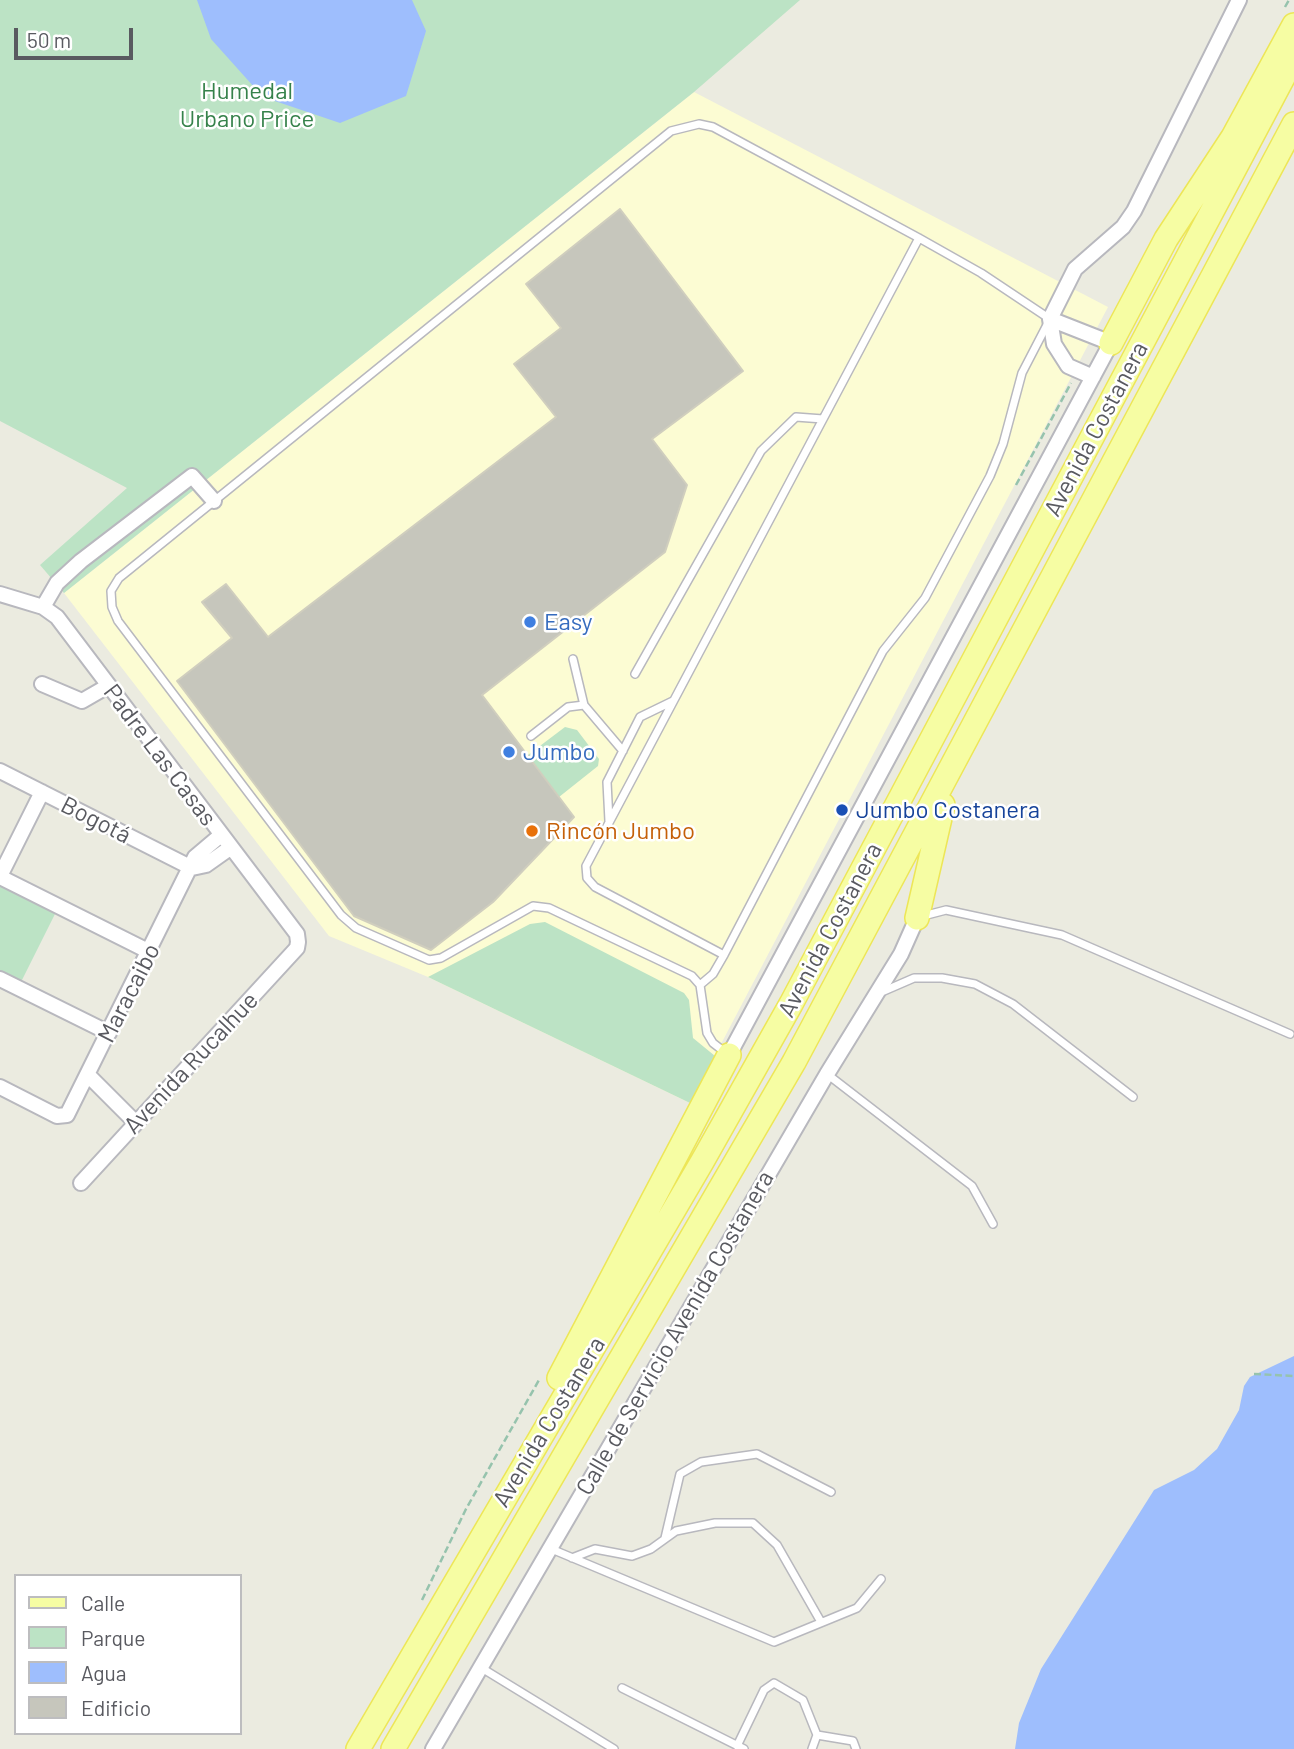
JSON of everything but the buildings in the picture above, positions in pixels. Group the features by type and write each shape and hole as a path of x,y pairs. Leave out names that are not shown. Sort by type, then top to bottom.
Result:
{"main road":[{"path":"1111,343 1151,265 1233,137 1294,25"},
{"name":"Avenida Costanera","path":"358,1749 702,1162 791,1004 1294,57"},
{"name":"Avenida Costanera","path":"393,1749 768,1107 1294,124"},
{"path":"917,918 935,832 957,758"},
{"path":"516,1477 590,1315 729,1055"}],"street":[{"path":"1093,377 1068,366 1054,344 1050,319 1075,270 1123,227 1134,211 1239,0"},
{"path":"729,1055 1111,343 1050,319"},
{"path":"43,607 57,583 73,568 192,476 214,501"},
{"name":"Padre Las Casas","path":"0,594 43,607 57,617 297,934 298,942"},
{"path":"41,684 82,701 108,686"},
{"name":"Bogotá","path":"0,771 192,868"},
{"path":"42,792 0,876 150,952"},
{"name":"Maracaibo","path":"0,1087 57,1116 64,1116 88,1075 192,868 195,857 221,835"},
{"path":"192,868 206,865 230,848"},
{"name":"Calle de Servicio Avenida Costanera","path":"433,1749 827,1074 901,954 917,918"},
{"name":"Avenida Rucalhue","path":"81,1183 297,948 298,942"},
{"path":"0,978 109,1033"},
{"path":"88,1075 136,1123"}],"lane":[{"path":"700,985 713,974 724,955 883,651 925,598 990,476 1003,444 1021,373 1050,319 981,273 713,127 685,125 671,131 119,578 111,591 111,607 118,621 341,915 356,929 429,960 441,958 533,906 550,908 692,976 700,985 707,1033 713,1043 729,1055"},
{"path":"724,955 595,887 587,878 586,866 919,238"},
{"path":"635,674 761,451 796,417 823,419"},
{"path":"573,659 584,705 623,751"},
{"path":"609,823 607,782 640,717 674,701"},
{"path":"531,736 568,707 584,705"},
{"path":"917,918 946,910 1062,935 1290,1034"},
{"path":"863,1014 886,988 914,978 942,978 975,984 1013,1004 1133,1097"},
{"path":"827,1074 972,1186 993,1224"},
{"path":"665,1539 680,1474 701,1462 757,1454 831,1492"},
{"path":"572,1558 595,1549 632,1556 676,1531 715,1524 753,1523 777,1545 821,1622"},
{"path":"548,1548 774,1642 857,1608 881,1579"},
{"path":"479,1667 614,1749"},
{"path":"622,1688 740,1747 764,1690 774,1683 803,1700 817,1735 812,1749"},
{"path":"817,1735 853,1741 856,1749"}],"path":[{"path":"1254,1374 1294,1376"}],"shaded area":[{"path":"694,92 1108,307 690,1103 428,977 329,936 64,593"}],"green space":[{"name":"Humedal Urbano Price","path":"0,0 800,0 694,92 64,593 40,565 127,488 0,421"},
{"path":"565,727 577,730 599,759 598,766 559,797 528,755"},
{"path":"0,883 56,912 21,982 0,971"},
{"path":"545,922 684,993 689,1000 693,1038 715,1056 690,1103 428,977 530,924"}],"water":[{"path":"197,0 412,0 426,31 406,96 340,123 263,97 211,39"},
{"path":"1294,1356 1294,1749 1015,1749 1019,1723 1041,1669 1154,1490 1194,1470 1217,1449 1239,1410 1244,1386 1250,1377"}],"place":[{"name":"Easy","path":"530,622"},
{"name":"Jumbo","path":"509,752"},
{"name":"Jumbo Costanera","path":"842,810"},
{"name":"Rincón Jumbo","path":"532,831"}]}
